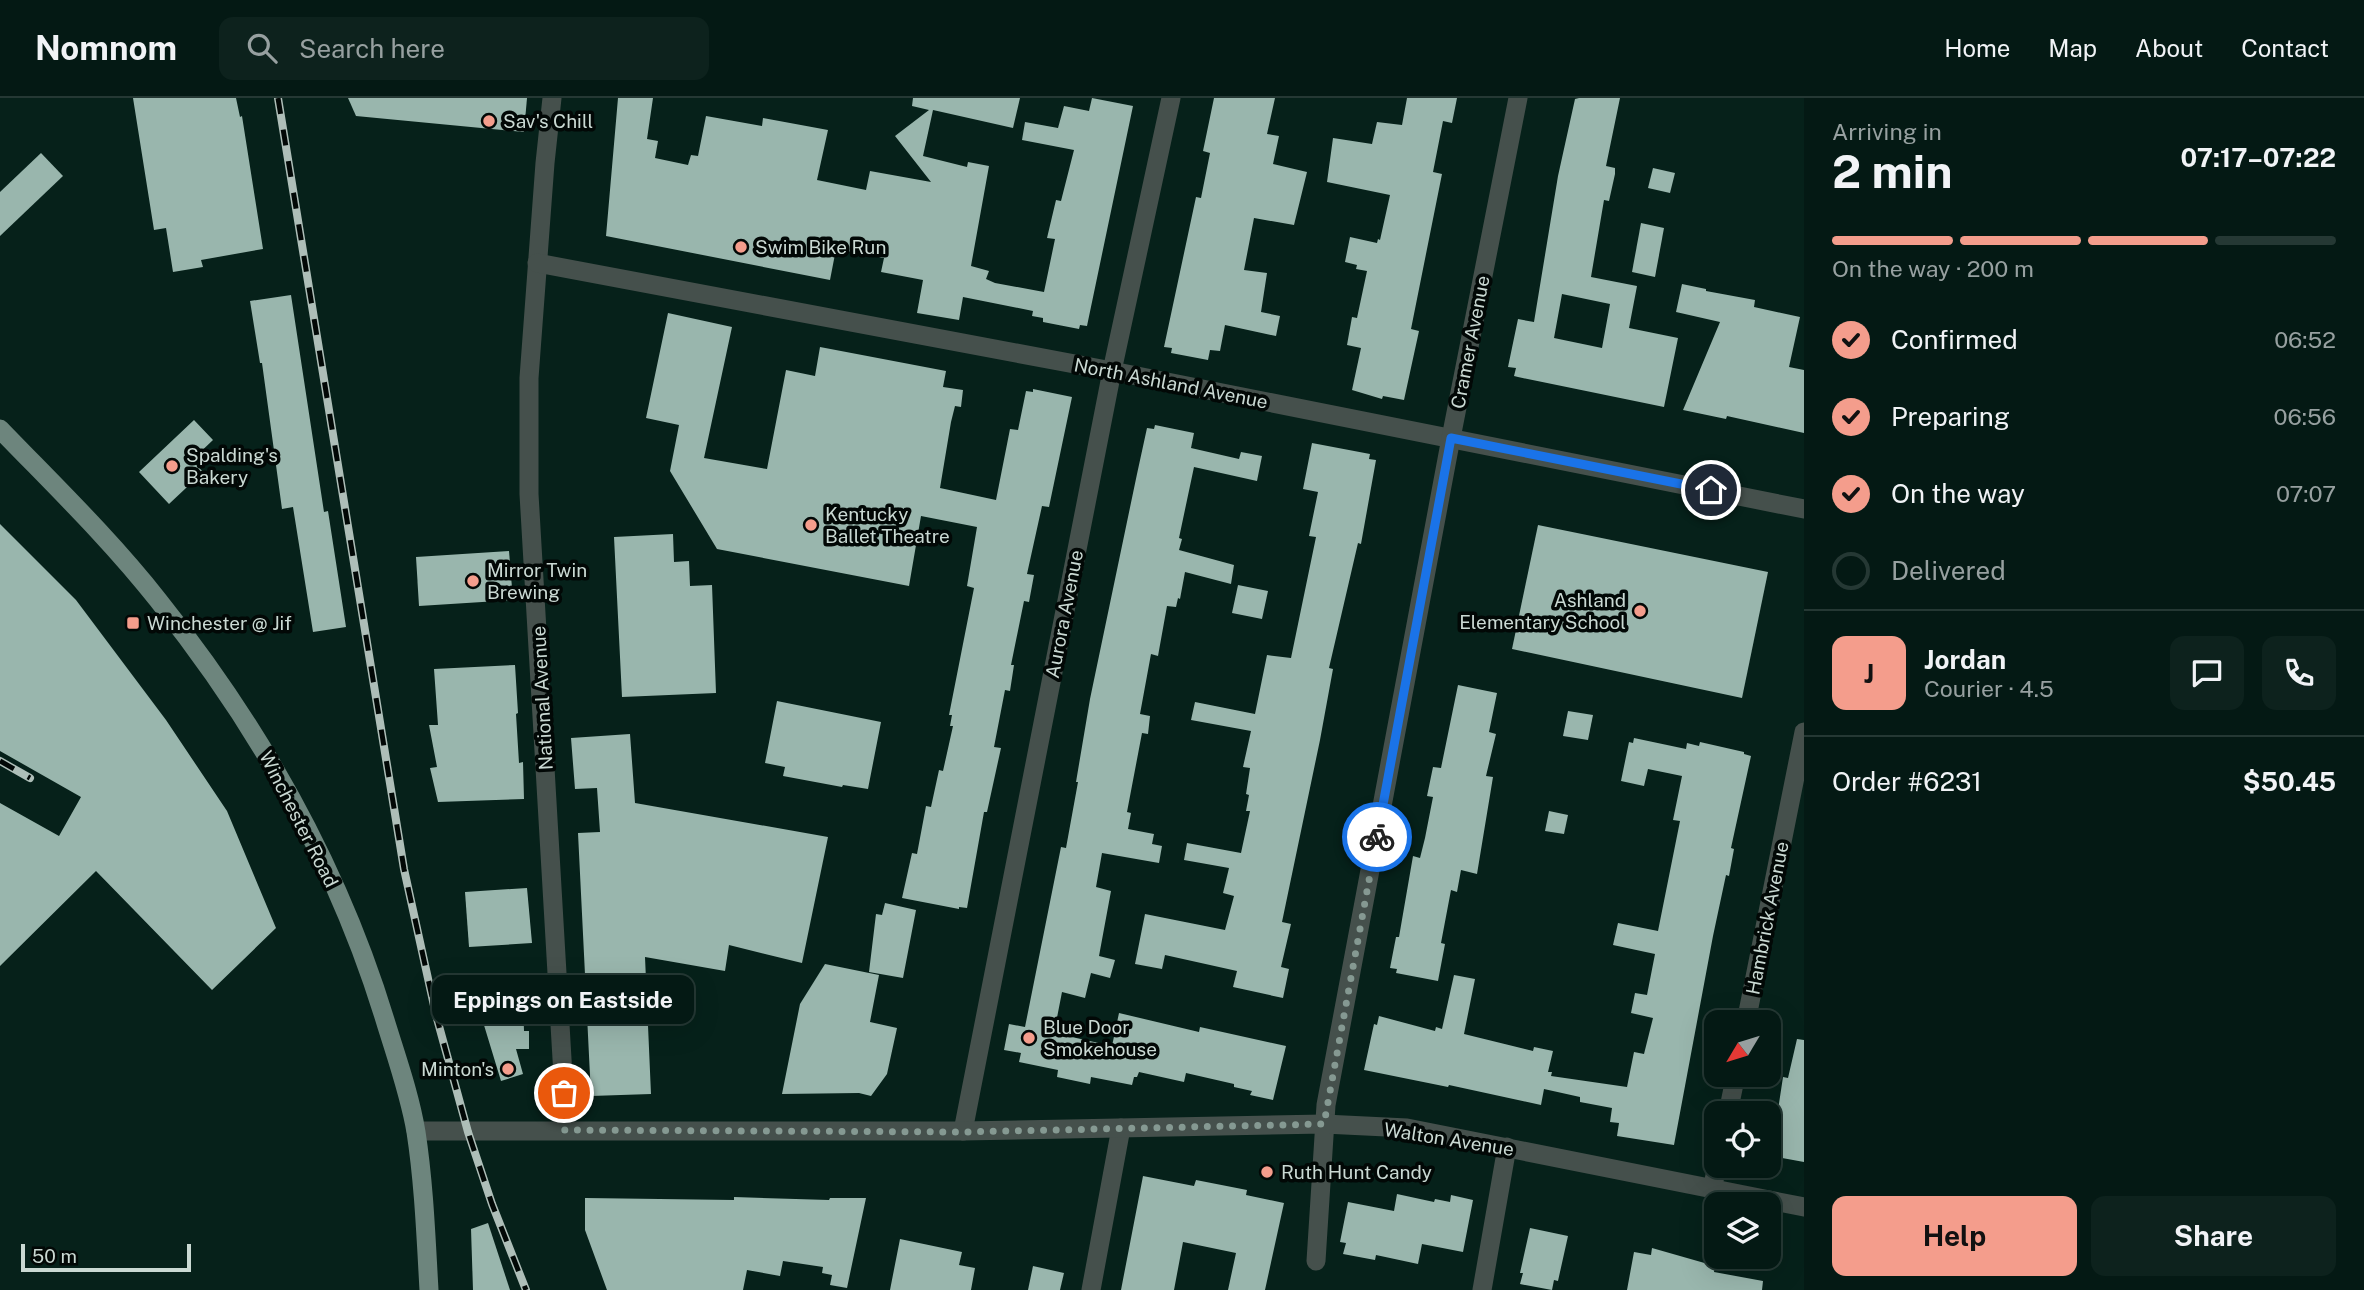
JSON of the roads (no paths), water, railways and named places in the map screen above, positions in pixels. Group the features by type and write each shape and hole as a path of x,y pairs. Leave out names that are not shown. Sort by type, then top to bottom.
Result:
{"main road":[{"name":"Winchester Road","path":"0,429 88,519 158,599 222,688 290,793 319,851 373,981 416,1131 429,1290"}],"street":[{"name":"National Avenue","path":"552,98 529,378 529,494 564,1130"},
{"name":"Aurora Avenue","path":"963,1132 1112,372 1171,98"},
{"name":"Cramer Avenue","path":"1316,1261 1324,1124 1451,438 1518,98"},
{"name":"North Ashland Avenue","path":"537,263 1112,372 1804,509"},
{"name":"Hambrick Avenue","path":"1748,1010 1804,732"},
{"name":"Walton Avenue","path":"416,1131 963,1132 1324,1124 1407,1128 1804,1207"},
{"path":"1091,1290 1121,1128"},
{"path":"1482,1290 1507,1147"},
{"path":"1712,1190 1714,1178"}],"railway":[{"path":"278,98 404,869 436,1015 468,1132 492,1204 526,1290"},
{"path":"0,761 30,778"}],"place":[{"name":"Sav's Chill","path":"489,121"},
{"name":"Swim Bike Run","path":"741,247"},
{"name":"Spalding's Bakery","path":"172,466"},
{"name":"Kentucky Ballet Theatre","path":"811,525"},
{"name":"Mirror Twin Brewing","path":"473,581"},
{"name":"Ashland Elementary School","path":"1640,611"},
{"name":"Winchester @ Jif","path":"133,623"},
{"name":"Blue Door Smokehouse","path":"1029,1038"},
{"name":"Minton's","path":"508,1069"},
{"name":"Eppings on Eastside","path":"564,1093"},
{"name":"Ruth Hunt Candy","path":"1267,1172"}]}
